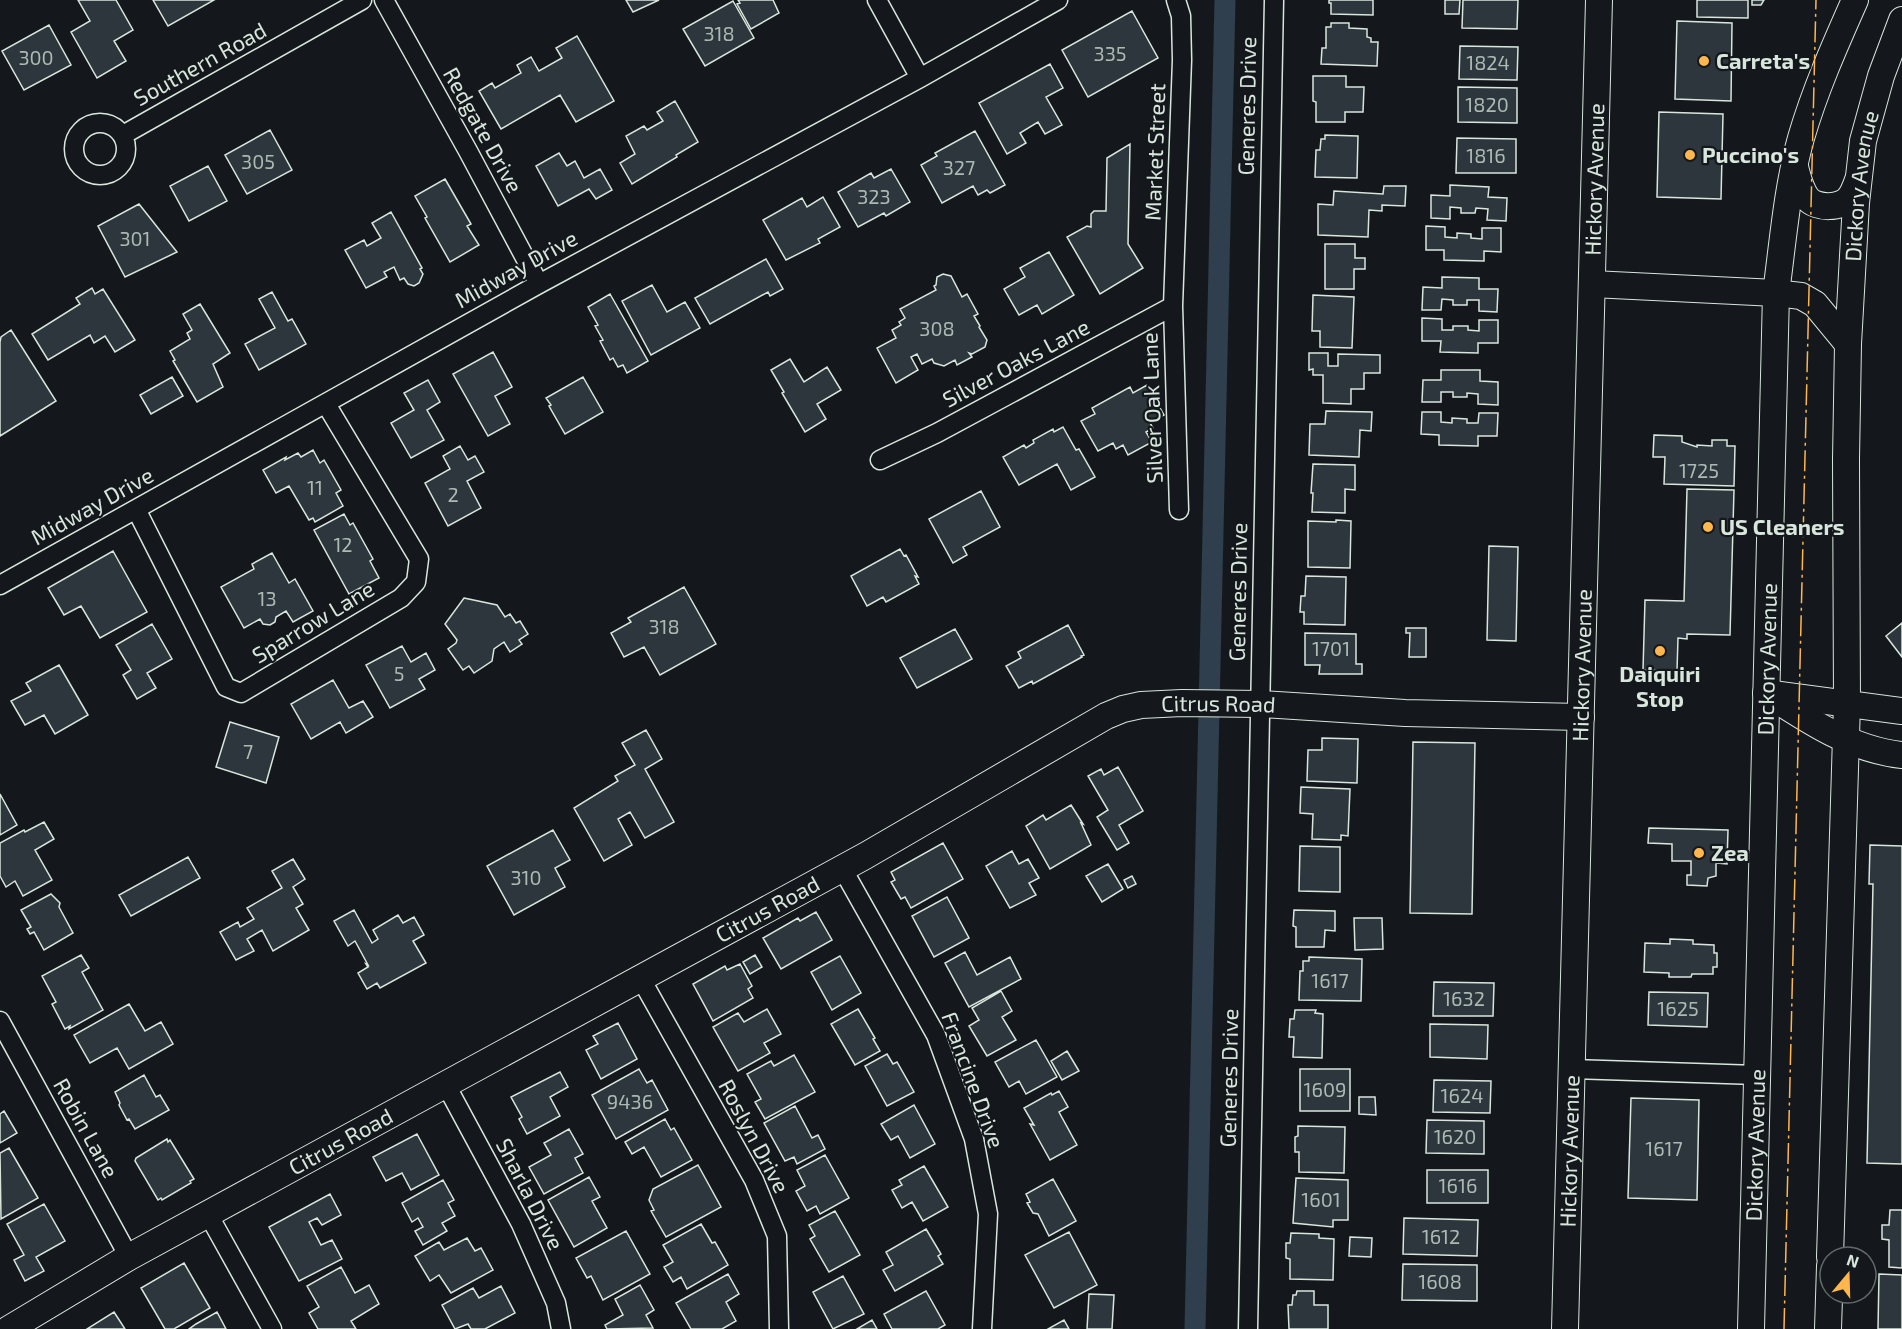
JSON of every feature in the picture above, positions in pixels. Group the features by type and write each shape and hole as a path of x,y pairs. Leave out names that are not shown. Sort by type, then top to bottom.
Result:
{"main road":[{"name":"Hickory Avenue","path":"1565,1329 1599,0"},
{"name":"Dickory Avenue","path":"1751,1329 1776,292 1790,190 1801,139 1819,84 1855,0"},
{"name":"Dickory Avenue","path":"1830,1245 1847,704 1848,344 1863,141 1881,76 1902,20"},
{"path":"1795,167 1800,186 1808,200 1822,206 1839,205 1850,199 1859,178"},
{"path":"1592,284 1776,292 1801,296 1815,304 1848,344"},
{"path":"1766,693 1902,711"},
{"path":"1766,693 1816,726 1884,753 1902,755"},
{"name":"Citrus Road","path":"9,1329 129,1257 641,979 842,868 1106,716 1123,709 1141,705 1182,703 1255,704 1405,713 1581,717"},
{"path":"1828,1329 1829,1305"}],"street":[{"name":"Southern Road","path":"123,135 362,0"},
{"name":"Redgate Drive","path":"384,0 539,284"},
{"path":"877,0 920,78"},
{"name":"Midway Drive","path":"0,585 539,284 920,78 1058,0"},
{"name":"Market Street","path":"1173,306 1182,60 1181,16 1176,0"},
{"name":"Generes Drive","path":"1248,1329 1255,704 1274,0"},
{"name":"Silver Oaks Lane","path":"880,460 947,427 1173,306"},
{"name":"Silver Oak Lane","path":"1173,306 1179,510"},
{"name":"Sparrow Lane","path":"136,509 226,687 241,693 401,598 416,582 419,559 326,404"},
{"name":"Francine Drive","path":"842,868 936,1035 974,1139 988,1214 982,1329"},
{"name":"Roslyn Drive","path":"641,979 754,1180 777,1236 779,1329"},
{"name":"Robin Lane","path":"0,1021 129,1257"},
{"path":"1572,1069 1757,1075"},
{"name":"Sharla Drive","path":"446,1085 521,1224 556,1303 561,1329"},
{"path":"208,1214 272,1329"}],"building":[{"path":"78,0 116,0 133,30 114,41 126,61 97,78 71,32 90,21"},
{"path":"153,0 214,0 168,26"},
{"path":"626,0 659,0 633,12"},
{"path":"738,0 773,0 779,13 751,29 737,4 740,3"},
{"path":"1329,0 1373,0 1373,15 1331,14"},
{"path":"1445,0 1460,0 1459,14 1445,14"},
{"path":"1463,0 1518,0 1517,29 1462,28"},
{"path":"1697,0 1748,0 1748,18 1697,17"},
{"path":"1752,0 1764,0 1761,5 1752,5"},
{"path":"733,1 754,38 705,66 683,29"},
{"path":"1132,11 1158,58 1088,97 1062,50"},
{"name":"Carreta's","path":"1677,21 1732,23 1731,101 1675,99"},
{"path":"1331,23 1349,23 1349,28 1367,29 1367,37 1371,38 1371,42 1378,42 1377,66 1321,64 1322,48 1326,48 1326,27 1331,27"},
{"path":"49,25 71,65 24,90 2,51"},
{"path":"577,36 614,101 576,122 560,95 501,129 479,91 492,83 495,88 521,73 517,65 531,57 539,71 562,58 556,48"},
{"path":"1460,46 1518,47 1517,80 1459,79"},
{"path":"1050,64 1063,88 1046,97 1062,125 1045,134 1038,122 1020,133 1026,143 1007,154 979,103"},
{"path":"1313,76 1346,76 1346,87 1364,87 1363,112 1345,112 1345,122 1316,122"},
{"path":"1458,87 1517,88 1517,123 1458,122"},
{"path":"675,101 698,142 632,184 620,163 635,154 626,136 644,126 647,130 663,121 657,112"},
{"name":"Puccino's","path":"1659,112 1723,114 1721,199 1657,197"},
{"path":"270,130 292,170 247,194 225,155"},
{"path":"975,131 1005,185 990,193 987,190 978,195 973,186 942,203 921,165 937,156 935,153"},
{"path":"1325,135 1358,136 1357,178 1315,177 1316,150 1320,150 1321,139 1325,139"},
{"path":"1457,138 1516,139 1516,173 1456,173"},
{"path":"1130,144 1128,244 1143,268 1100,294 1067,237 1087,226 1091,227 1091,214 1094,211 1106,211 1107,158"},
{"path":"559,153 567,166 575,161 584,178 600,169 612,190 596,199 589,189 558,206 536,166"},
{"path":"208,166 227,201 189,221 170,186"},
{"path":"891,169 910,202 886,216 884,213 858,227 838,192 871,173 874,178"},
{"path":"445,179 471,224 467,226 479,245 450,262 415,196"},
{"path":"1450,185 1489,187 1488,197 1507,198 1506,221 1487,220 1488,209 1476,208 1475,213 1461,213 1461,208 1450,207 1450,219 1431,218 1431,195 1450,196"},
{"path":"1384,186 1406,186 1405,206 1382,205 1382,211 1369,210 1368,237 1318,235 1318,204 1333,205 1334,191 1383,194"},
{"path":"823,197 840,227 818,239 820,243 786,260 763,220 802,198 807,207"},
{"path":"139,204 177,252 125,277 98,226"},
{"path":"391,212 422,268 420,269 423,274 419,283 414,286 408,284 404,278 400,280 394,267 384,272 387,277 366,288 345,250 364,240 367,246 381,238 372,223"},
{"path":"1426,226 1445,227 1445,237 1457,238 1457,233 1471,234 1471,238 1482,239 1482,228 1501,228 1501,252 1484,251 1484,261 1444,260 1444,250 1426,250"},
{"path":"1325,244 1355,244 1355,258 1365,258 1365,269 1354,269 1354,289 1325,289"},
{"path":"1049,252 1074,295 1042,314 1037,305 1019,315 1004,289 1025,277 1020,268"},
{"path":"766,259 783,289 770,296 768,292 710,324 695,298"},
{"path":"943,274 951,276 962,297 967,294 978,314 974,316 987,340 985,347 972,354 969,353 972,357 957,365 955,360 944,366 934,363 932,359 922,364 917,354 911,357 918,370 896,383 877,348 896,338 892,330 901,325 899,322 905,318 900,309 936,290 934,286 937,277"},
{"path":"1442,277 1479,278 1479,289 1498,289 1497,312 1479,311 1479,300 1467,300 1467,305 1453,305 1453,300 1442,299 1441,310 1422,310 1423,287 1442,288"},
{"path":"652,285 667,312 685,302 700,328 651,355 622,301"},
{"path":"92,288 95,294 103,289 135,340 115,352 105,336 94,343 90,335 48,360 32,334 80,304 76,298"},
{"path":"272,292 288,321 292,319 306,344 259,370 245,344 275,328 259,299"},
{"path":"610,294 648,361 627,373 623,365 618,367 613,358 610,360 600,341 603,340 595,326 598,325 588,307"},
{"path":"1313,295 1354,297 1352,348 1320,347 1320,331 1312,331"},
{"path":"200,304 230,353 213,364 223,387 197,402 173,361 175,360 170,351 190,339 187,333 192,330 183,314"},
{"path":"1422,318 1442,319 1442,330 1453,330 1453,326 1468,326 1468,330 1479,331 1479,320 1498,320 1498,343 1478,343 1478,353 1440,352 1441,341 1422,341"},
{"path":"11,330 56,401 0,436 0,342 1,337"},
{"path":"493,352 512,387 495,396 510,424 488,436 453,374"},
{"path":"1309,353 1328,353 1328,366 1338,366 1338,354 1380,355 1380,373 1364,373 1364,389 1351,389 1351,404 1323,403 1323,375 1313,375 1313,369 1309,370"},
{"path":"790,359 804,382 827,367 841,390 817,404 826,419 805,432 771,370"},
{"path":"1441,370 1480,370 1480,381 1498,382 1498,405 1478,404 1478,394 1467,393 1467,397 1453,397 1453,392 1441,392 1441,402 1422,402 1423,380 1441,380"},
{"path":"172,377 183,396 151,414 140,395"},
{"path":"583,377 603,412 565,434 546,398"},
{"path":"428,380 440,402 427,410 444,440 411,458 391,423 414,410 404,393"},
{"path":"1147,385 1164,415 1150,423 1153,428 1146,432 1152,442 1128,455 1123,445 1116,449 1113,443 1098,451 1081,421 1095,414 1092,408 1130,387 1133,393"},
{"path":"1326,411 1372,412 1371,431 1360,430 1359,457 1309,455 1310,424 1325,424"},
{"path":"1422,412 1441,412 1441,422 1452,423 1452,418 1467,419 1467,423 1478,423 1479,413 1498,413 1497,436 1478,436 1478,446 1439,445 1439,435 1421,434"},
{"path":"1063,427 1095,477 1071,490 1057,464 1019,485 1003,457 1024,445 1026,448 1034,443 1033,440 1053,429 1054,432"},
{"path":"1654,435 1682,436 1682,442 1697,447 1697,445 1712,446 1712,440 1727,440 1727,446 1735,446 1734,486 1664,484 1665,457 1653,457"},
{"path":"460,446 468,460 475,456 484,472 467,481 481,508 448,526 425,483 450,469 443,456"},
{"path":"313,450 320,463 324,460 341,490 336,493 343,506 315,522 313,518 309,520 289,486 276,493 263,470 286,457 285,460 298,453 301,457"},
{"path":"1313,464 1355,465 1355,490 1345,489 1345,513 1312,512"},
{"path":"1687,489 1734,490 1730,635 1687,634 1687,639 1678,638 1677,671 1643,670 1645,600 1684,601"},
{"path":"981,491 1000,527 963,547 967,555 953,563 929,519"},
{"path":"344,514 350,525 353,523 373,559 370,561 379,578 349,594 314,530"},
{"path":"1336,520 1351,521 1350,568 1308,567 1308,521 1336,522"},
{"path":"1489,546 1518,547 1516,641 1487,640"},
{"path":"900,549 904,556 906,555 918,577 915,576 919,584 886,602 883,597 867,606 851,576"},
{"path":"113,551 147,612 100,638 81,606 64,615 48,588"},
{"path":"272,553 289,583 295,579 313,611 293,622 286,611 276,617 275,622 270,625 263,624 260,619 244,628 221,587 254,569 252,564"},
{"path":"1306,576 1346,577 1345,625 1304,624 1304,612 1300,612 1301,596 1305,596"},
{"path":"684,587 716,644 660,675 644,647 624,657 611,633 631,622 628,618"},
{"path":"464,598 497,605 505,617 510,614 516,623 520,621 528,634 519,640 522,644 510,652 504,642 494,649 492,661 474,673 469,666 463,670 448,649 457,640 445,624"},
{"path":"1902,623 1902,657 1886,636"},
{"path":"152,624 172,659 147,673 156,688 137,699 123,675 131,670 116,645"},
{"path":"1068,625 1084,655 1033,684 1032,681 1019,688 1006,666 1021,658 1018,652"},
{"path":"1406,628 1426,628 1426,657 1409,657 1410,633 1406,633"},
{"path":"955,629 972,659 917,688 900,658"},
{"path":"1305,633 1356,634 1356,664 1362,664 1362,674 1319,674 1320,665 1305,665"},
{"path":"402,646 411,662 426,653 435,670 419,679 425,689 390,708 366,665"},
{"path":"59,665 88,715 55,734 44,715 25,725 11,701 31,691 26,683"},
{"path":"333,680 349,708 363,701 373,717 346,733 340,722 311,739 291,704"},
{"path":"230,722 279,737 266,783 216,767"},
{"path":"646,730 662,759 645,769 674,822 645,838 630,812 618,819 632,845 604,861 574,808 618,781 615,776 635,765 622,743"},
{"path":"1322,738 1358,739 1357,783 1307,781 1308,750 1322,750"},
{"path":"1413,742 1475,743 1472,914 1410,913"},
{"path":"1118,767 1143,811 1119,825 1129,843 1117,850 1097,817 1108,810 1088,776 1101,769 1104,775"},
{"path":"1301,787 1350,789 1348,836 1341,835 1341,840 1312,839 1313,814 1300,813"},
{"path":"0,794 17,825 0,835"},
{"path":"1071,805 1083,824 1081,823 1091,845 1050,869 1026,826 1043,815 1046,820"},
{"path":"44,822 54,839 35,850 52,880 23,896 15,881 6,887 0,876 0,843"},
{"name":"Zea","path":"1649,828 1728,830 1727,864 1716,863 1716,876 1708,878 1707,886 1687,885 1687,875 1691,875 1691,861 1672,861 1672,844 1648,843"},
{"path":"553,830 570,860 555,868 565,887 514,915 487,866"},
{"path":"943,843 963,879 911,908 905,897 901,899 891,882 895,880 891,872"},
{"path":"1870,845 1902,846 1902,1164 1867,1163 1873,884 1869,884"},
{"path":"1300,846 1340,847 1340,892 1299,891"},
{"path":"1012,851 1019,864 1028,859 1039,878 1029,883 1036,895 1010,908 986,866"},
{"path":"188,857 200,878 131,916 119,895"},
{"path":"293,859 305,879 293,887 303,904 296,908 309,930 273,951 262,930 247,939 254,951 236,960 220,932 238,922 240,927 254,919 247,908 282,888 272,871"},
{"path":"1108,864 1123,889 1102,902 1086,876"},
{"path":"1132,876 1136,884 1128,888 1124,880"},
{"path":"51,894 60,903 59,907 73,933 44,950 34,932 30,934 27,929 31,927 21,910"},
{"path":"947,897 969,938 934,957 912,916"},
{"path":"354,910 372,943 378,939 373,930 398,915 403,923 414,917 424,935 413,941 426,963 380,988 377,983 367,989 358,973 368,967 366,964 368,965 355,941 348,946 334,921"},
{"path":"1294,910 1335,911 1335,931 1325,930 1324,947 1296,947 1296,927 1293,926"},
{"path":"816,912 832,940 781,969 763,938 798,918 800,921"},
{"path":"1354,918 1382,918 1383,949 1355,950"},
{"path":"1670,939 1693,940 1693,944 1714,945 1714,953 1717,953 1717,967 1713,967 1713,974 1669,977 1669,973 1644,972 1645,943 1670,944"},
{"path":"965,952 977,975 1010,957 1021,979 969,1007 945,963"},
{"path":"81,955 89,968 82,972 103,1010 65,1029 52,1004 56,1002 42,976"},
{"path":"755,955 762,967 750,974 743,962"},
{"path":"840,956 861,993 832,1010 811,972"},
{"path":"1309,957 1362,959 1361,1001 1299,1000 1300,971 1303,971 1303,961 1309,961"},
{"path":"740,964 752,986 748,989 753,998 713,1021 693,984 725,966 727,970"},
{"path":"1434,982 1494,983 1493,1016 1433,1016"},
{"path":"1001,991 1012,1011 1002,1017 1016,1040 987,1056 969,1026 979,1020 972,1008"},
{"path":"1649,992 1708,993 1707,1027 1648,1025"},
{"path":"129,1004 145,1031 161,1022 173,1044 129,1069 117,1048 90,1063 74,1035"},
{"path":"767,1009 781,1034 764,1043 770,1053 738,1071 713,1027 738,1013 744,1022"},
{"path":"858,1009 880,1051 855,1065 831,1024"},
{"path":"1295,1010 1316,1010 1315,1013 1323,1014 1322,1058 1293,1057 1294,1037 1289,1037 1290,1019 1294,1019"},
{"path":"618,1023 637,1059 601,1079 586,1050 598,1044 593,1036"},
{"path":"1430,1024 1488,1025 1487,1059 1430,1057"},
{"path":"1036,1040 1057,1077 1026,1094 1019,1081 1009,1087 995,1062"},
{"path":"1067,1051 1079,1071 1062,1080 1051,1061"},
{"path":"887,1054 893,1064 897,1062 914,1092 887,1106 865,1066"},
{"path":"794,1055 815,1092 765,1119 755,1102 761,1099 747,1074 771,1061 774,1066"},
{"path":"639,1069 647,1083 652,1080 668,1110 616,1139 592,1095"},
{"path":"1300,1069 1350,1069 1350,1111 1300,1111"},
{"path":"560,1072 568,1087 550,1097 560,1116 527,1134 519,1119 522,1117 511,1097"},
{"path":"144,1075 156,1097 160,1095 169,1110 135,1129 129,1119 127,1120 115,1092"},
{"path":"1434,1080 1491,1081 1490,1113 1433,1112"},
{"path":"1059,1091 1068,1107 1059,1112 1077,1145 1050,1160 1024,1108"},
{"path":"1359,1097 1375,1097 1376,1115 1359,1114"},
{"path":"1631,1098 1699,1100 1697,1200 1628,1198"},
{"path":"914,1105 935,1144 910,1158 898,1136 891,1140 881,1124"},
{"path":"795,1106 812,1138 818,1135 825,1149 797,1164 794,1157 785,1161 764,1123"},
{"path":"4,1111 17,1133 0,1143 0,1114"},
{"path":"665,1119 671,1130 674,1128 692,1160 661,1177 644,1147 632,1154 625,1142"},
{"path":"1427,1120 1484,1121 1484,1154 1426,1153"},
{"path":"1298,1126 1345,1127 1344,1173 1299,1172 1299,1152 1295,1152"},
{"path":"569,1129 583,1154 575,1158 583,1173 544,1194 529,1167 551,1155 544,1143"},
{"path":"417,1134 439,1175 411,1190 402,1173 386,1181 373,1157"},
{"path":"167,1139 168,1142 170,1140 194,1179 162,1200 161,1198 158,1200 135,1161 136,1158"},
{"path":"9,1148 38,1198 1,1219 0,1153"},
{"path":"825,1155 849,1198 820,1214 816,1206 807,1211 796,1191 805,1186 797,1170"},
{"path":"698,1165 721,1207 666,1237 651,1211 654,1210 649,1200 653,1189"},
{"path":"924,1166 948,1207 923,1221 912,1202 902,1208 892,1190 902,1185 899,1180"},
{"path":"1427,1170 1488,1170 1488,1203 1427,1203"},
{"path":"589,1177 600,1197 592,1201 607,1228 574,1247 548,1200"},
{"path":"1296,1178 1348,1180 1348,1220 1333,1220 1333,1227 1293,1223"},
{"path":"1053,1179 1076,1221 1049,1236 1038,1214 1033,1213 1027,1203 1030,1202 1026,1194"},
{"path":"443,1180 454,1200 448,1203 455,1216 442,1223 447,1231 423,1245 415,1231 423,1227 418,1218 412,1222 402,1203"},
{"path":"330,1194 341,1215 322,1225 317,1218 309,1222 321,1245 332,1240 342,1259 299,1281 269,1227"},
{"path":"44,1204 65,1241 36,1257 44,1271 25,1281 14,1260 24,1255 7,1224"},
{"path":"1890,1210 1902,1210 1902,1268 1889,1267 1889,1240 1882,1239 1882,1225 1889,1225"},
{"path":"835,1211 860,1255 829,1272 810,1239 815,1236 809,1225"},
{"path":"1404,1218 1478,1220 1477,1256 1403,1254"},
{"path":"701,1224 728,1265 687,1289 681,1277 673,1282 664,1267 673,1262 663,1245"},
{"path":"926,1229 941,1254 938,1256 943,1264 895,1291 883,1270 893,1265 886,1252"},
{"path":"626,1231 650,1274 603,1300 591,1276 587,1278 576,1258"},
{"path":"1069,1232 1097,1285 1054,1308 1025,1255"},
{"path":"1291,1233 1319,1234 1319,1238 1334,1239 1333,1280 1290,1279 1290,1259 1286,1258 1286,1243 1290,1243"},
{"path":"1350,1237 1372,1238 1371,1257 1349,1256"},
{"path":"467,1238 475,1251 481,1248 493,1270 451,1293 439,1275 430,1281 415,1256 439,1242 444,1250"},
{"path":"184,1263 210,1308 174,1329 165,1329 141,1288"},
{"path":"1403,1264 1477,1265 1477,1301 1402,1300"},
{"path":"341,1267 355,1293 369,1285 379,1304 351,1321 356,1329 318,1329 309,1313 319,1307 307,1286"},
{"path":"728,1274 739,1294 726,1302 736,1321 722,1329 691,1329 676,1303"},
{"path":"1879,1274 1902,1275 1902,1329 1878,1329"},
{"path":"843,1276 864,1314 833,1329 813,1292"},
{"path":"640,1285 654,1310 646,1315 653,1328 607,1329 605,1325 623,1315 615,1299"},
{"path":"501,1286 515,1313 485,1329 471,1329 468,1324 455,1329 442,1305 473,1288 479,1298"},
{"path":"926,1291 945,1325 938,1329 892,1329 884,1314"},
{"path":"1297,1291 1314,1291 1314,1305 1328,1305 1328,1329 1289,1329 1288,1305 1292,1305 1293,1295 1296,1295"},
{"path":"1089,1294 1114,1295 1112,1329 1087,1329"},
{"path":"114,1312 125,1329 87,1329"},
{"path":"217,1312 226,1329 189,1329 196,1324"},
{"path":"872,1320 877,1329 857,1329"},
{"path":"1064,1320 1069,1329 1048,1329"}],"waterway":[{"path":"1195,1329 1225,0"}],"power":[{"path":"1784,1329 1816,0"}],"place":[{"name":"Carreta's","path":"1704,61"},
{"name":"Puccino's","path":"1690,155"},
{"name":"US Cleaners","path":"1708,527"},
{"name":"Daiquiri Stop","path":"1660,651"},
{"name":"Zea","path":"1699,853"}]}
